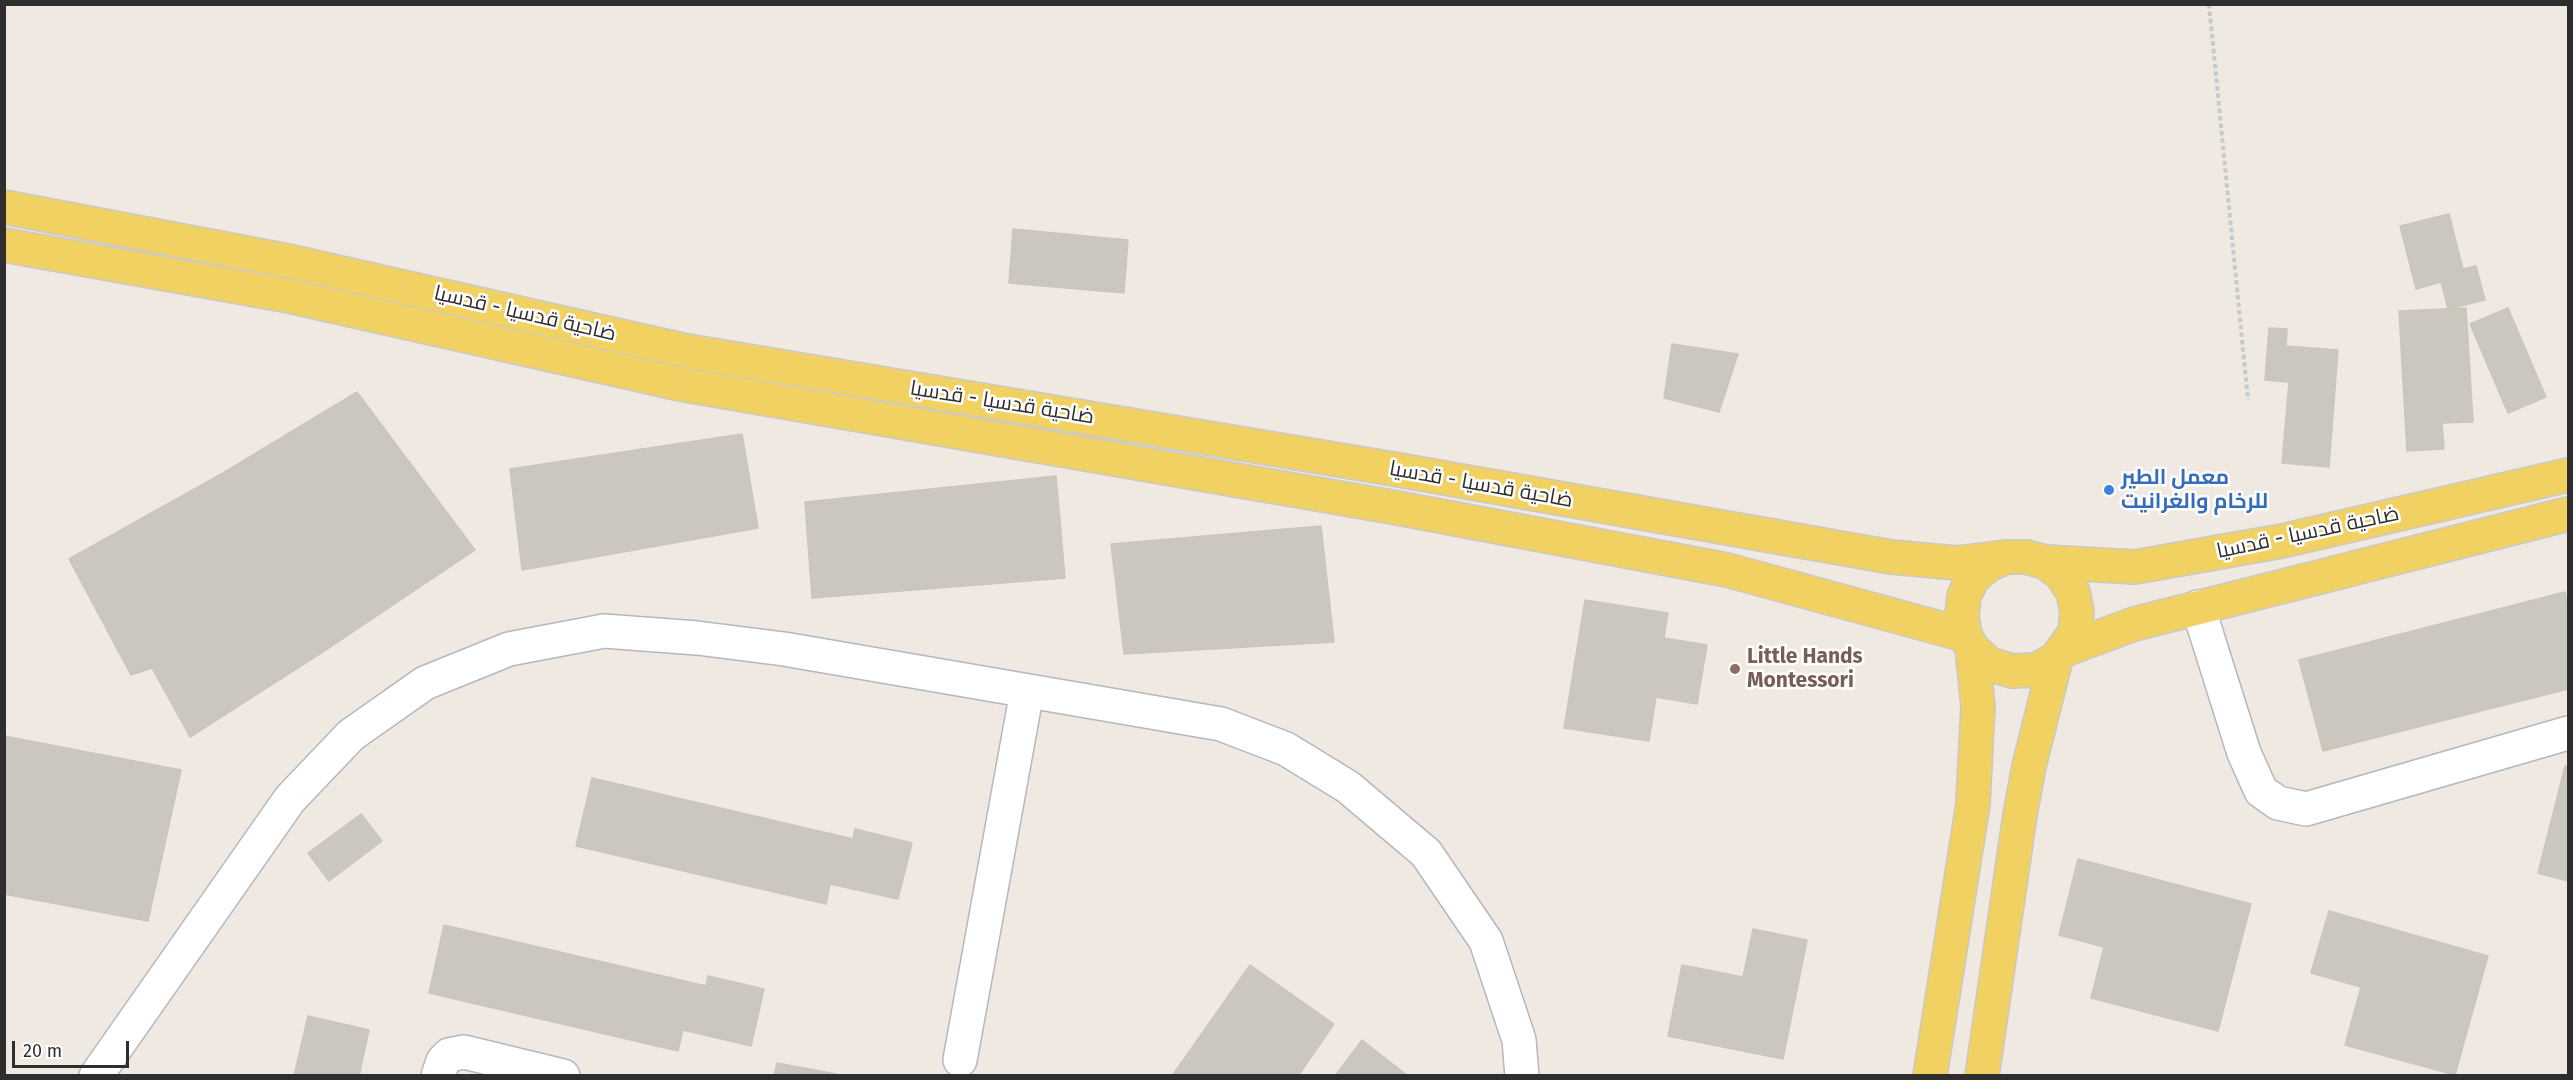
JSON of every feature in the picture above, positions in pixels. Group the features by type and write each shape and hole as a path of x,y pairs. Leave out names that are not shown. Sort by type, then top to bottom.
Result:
{"main road":[{"name":"ضاحية قدسيا - قدسيا","path":"4,207 288,261 687,351 1399,470 1891,557 1957,563 2006,557"},
{"name":"ضاحية قدسيا - قدسيا","path":"4,244 284,295 680,384 1392,507 1727,570 1969,641"},
{"name":"ضاحية قدسيا - قدسيا","path":"2045,562 2135,567 2282,541 2568,475"},
{"name":"ضاحية قدسيا - قدسيا","path":"2060,654 2134,624 2568,514"},
{"path":"1930,1076 1972,804 1978,706 1969,641 1962,616 1964,596 1973,578 1988,565 2006,557 2026,556 2045,562 2061,574 2073,592 2077,612 2075,633 2060,654 2029,766 2018,825 1982,1076"},
{"path":"1969,641 1989,664 2012,671 2036,670 2060,654"}],"street":[{"path":"2199,607 2244,753 2260,791 2278,803 2306,809 2568,733"},
{"path":"96,1076 290,799 351,735 425,683 509,649 604,631 697,638 784,650 1221,724 1286,749 1348,787 1426,852 1486,941 1519,1040 1522,1076"},
{"path":"960,1060 1027,692"},
{"path":"438,1076 443,1061 449,1055 465,1052 563,1076"}],"path":[{"path":"2209,4 2248,400"}],"building":[{"path":"2449,214 2463,269 2476,266 2485,300 2448,309 2441,282 2416,289 2400,226"},
{"path":"1013,229 1128,240 1124,293 1009,283"},
{"path":"2466,308 2473,422 2442,423 2444,449 2407,451 2399,311"},
{"path":"2508,308 2546,397 2508,413 2470,324"},
{"path":"2269,328 2287,329 2286,346 2338,350 2329,467 2282,463 2289,382 2265,380"},
{"path":"1672,344 1738,354 1719,412 1664,398"},
{"path":"357,392 475,550 332,646 223,473"},
{"path":"742,434 758,528 522,570 510,469"},
{"path":"223,473 332,646 190,737 152,668 131,675 69,559"},
{"path":"1056,476 1065,578 812,598 805,502"},
{"path":"1321,526 1334,642 1124,654 1111,544"},
{"path":"2565,592 2568,605 2568,689 2323,751 2299,660"},
{"path":"1585,600 1668,613 1664,638 1707,645 1697,704 1656,697 1649,741 1564,728"},
{"path":"4,736 181,770 148,921 4,894"},
{"path":"2565,766 2568,767 2568,881 2538,873"},
{"path":"592,778 853,839 855,829 912,843 898,899 830,884 826,904 576,846"},
{"path":"361,814 382,841 329,881 308,853"},
{"path":"2078,859 2251,904 2218,1031 2091,998 2104,947 2059,935"},
{"path":"2329,911 2488,956 2455,1075 2345,1045 2361,987 2311,973"},
{"path":"444,925 706,986 708,976 764,989 751,1046 683,1030 678,1051 429,993"},
{"path":"1753,929 1807,940 1783,1059 1668,1036 1682,965 1743,977"},
{"path":"1250,965 1334,1024 1298,1076 1172,1076"},
{"path":"308,1016 369,1030 359,1076 294,1076"},
{"path":"1362,1040 1408,1076 1335,1076"},
{"path":"777,1063 836,1074 836,1076 774,1076"}],"place":[{"name":"معمل الطير للرخام والغرانيت","path":"2109,490"},
{"name":"Little Hands Montessori","path":"1735,669"}]}
